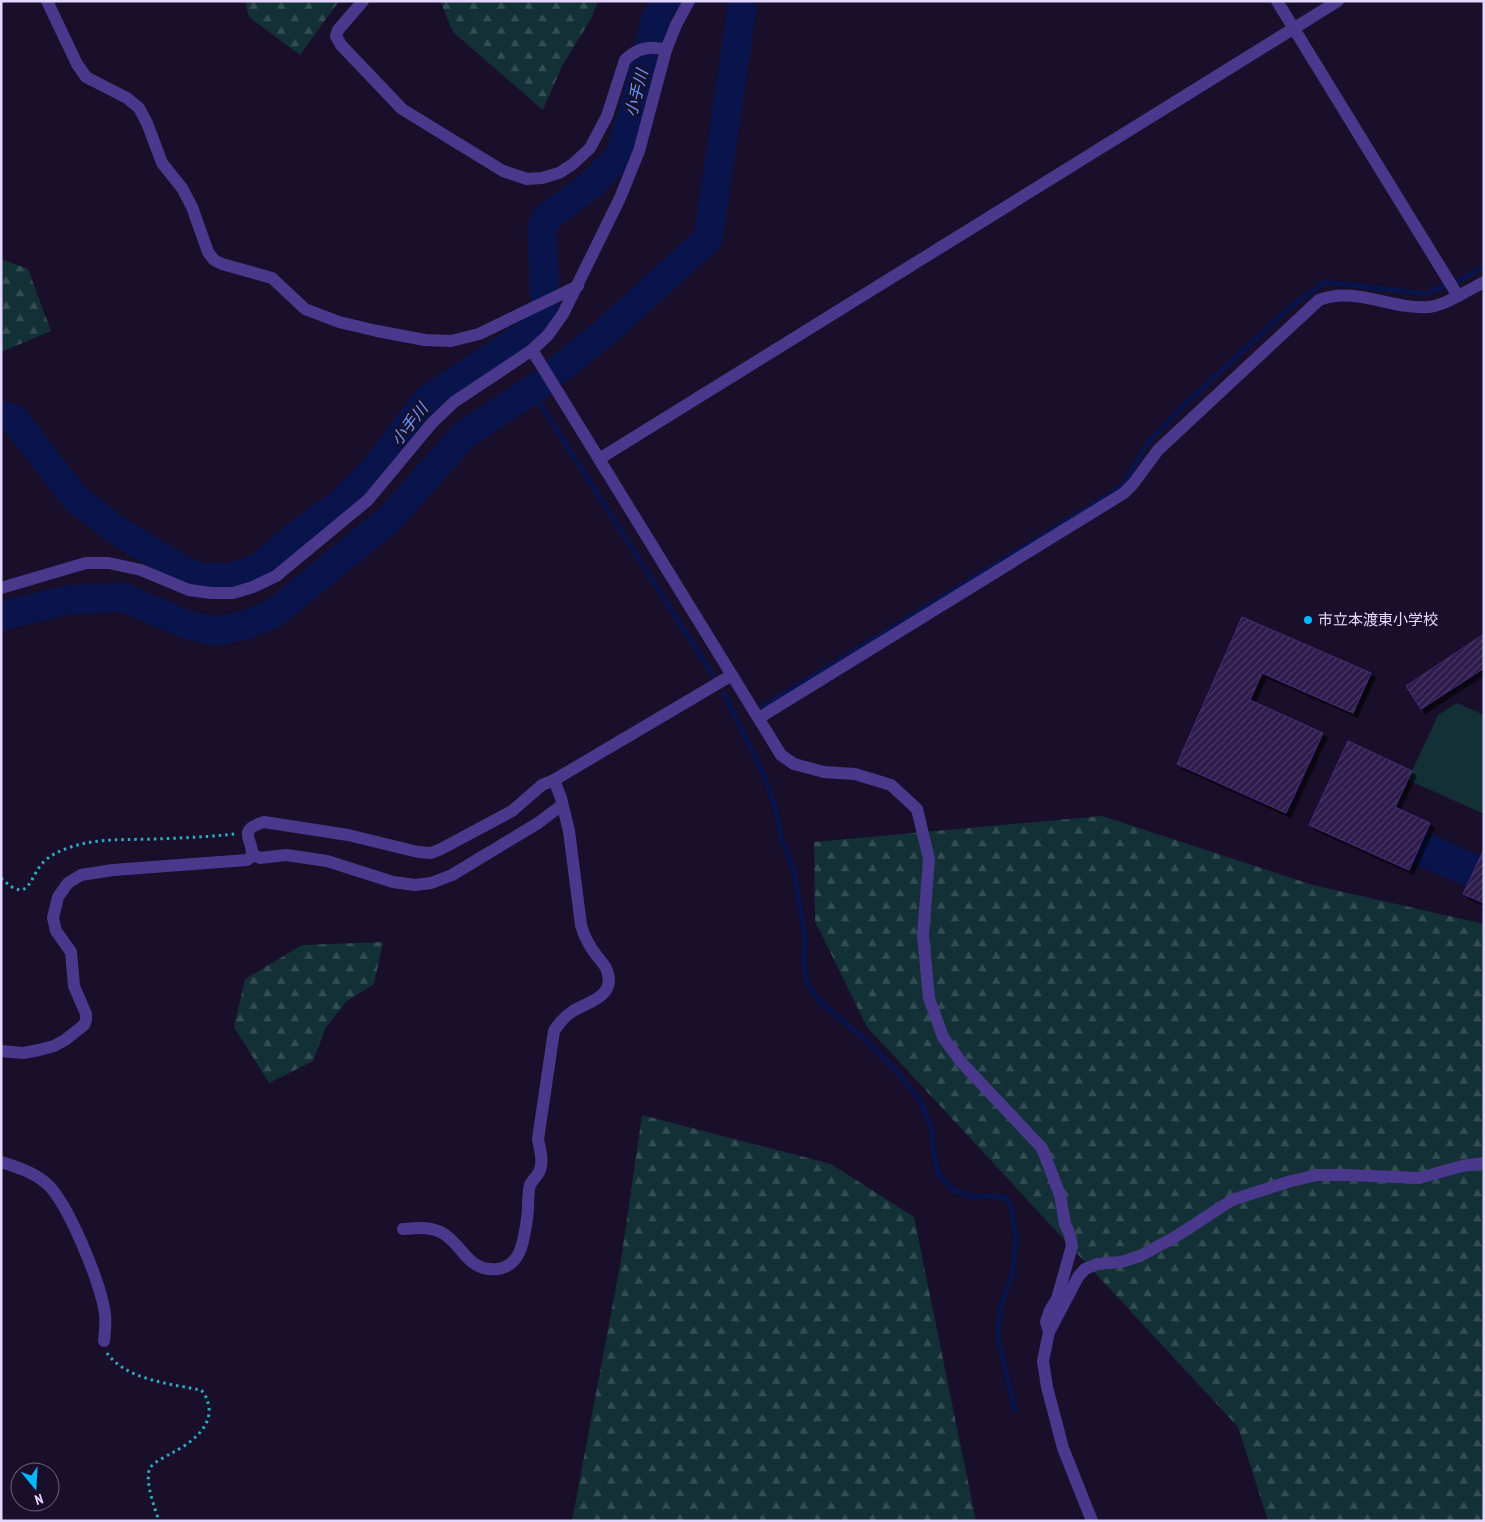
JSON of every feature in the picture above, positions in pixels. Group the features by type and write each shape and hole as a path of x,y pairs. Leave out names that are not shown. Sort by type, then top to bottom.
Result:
{"street":[{"path":"47,1 77,64 86,77 127,98 139,108 148,123 162,163 182,188 192,207 208,252 214,260 272,278 306,309 339,322 377,332 425,340 451,341 479,334 578,286"},
{"path":"363,1 338,30 336,36 341,45 402,109 503,171 527,179 542,178 559,173 573,164 590,148 607,116 625,60 631,54 656,48"},
{"path":"1,588 86,563 109,563 141,570 190,590 211,594 233,593 253,587 276,576 368,500 432,423 454,402 532,350 548,335 563,314 620,198 639,151 656,48 676,25 689,1"},
{"path":"1277,1 1453,288"},
{"path":"599,459 1338,1"},
{"path":"759,718 1124,493 1158,450 1319,300 1331,295 1345,294 1418,307 1431,307 1442,304 1453,288 1484,282"},
{"path":"532,350 782,755 794,764 824,772 855,774 891,785 917,809 928,859 923,936 929,998 940,1029 943,1037 961,1062 1042,1148 1060,1195 1065,1224 1072,1246 1057,1299 1050,1310 1046,1322 1049,1332"},
{"path":"1,1051 23,1053 54,1046 84,1025 86,1014 74,986 71,952 56,930 53,918 58,896 68,883 81,875 113,870 247,860 252,854 247,837 248,832 257,824 264,822 348,835 418,852 431,853 442,849 512,811 542,785 554,780 732,676"},
{"path":"403,1229 424,1227 443,1233 457,1244 472,1261 485,1269 494,1270 506,1266 520,1252 528,1214 530,1185 539,1172 542,1155 538,1139 554,1031 571,1012 596,1000 603,994 608,987 609,978 605,967 585,937 580,925 569,831 561,798 554,780"},
{"path":"252,854 260,858 286,855 327,861 393,882 415,885 431,883 452,875 538,823 562,805"},
{"path":"1,1162 28,1171 47,1183 58,1198 83,1245 98,1287 106,1329 104,1341"},
{"path":"1092,1521 1063,1448 1047,1388 1043,1361 1049,1332 1078,1277 1085,1269 1098,1264 1121,1262 1140,1256 1175,1237 1232,1200 1291,1181 1317,1175 1419,1178 1462,1166 1484,1163"}],"path":[{"path":"1,878 13,888 23,889 28,886 46,859 59,851 100,840 192,838 248,832"},
{"path":"104,1341 105,1350 120,1367 131,1373 169,1384 201,1390 208,1401 208,1421 203,1428 196,1436 156,1462 150,1469 149,1486 159,1521"}],"green space":[{"path":"245,1 339,1 300,55 249,17"},
{"path":"440,1 598,1 591,19 562,66 543,110 453,32"},
{"path":"1,259 28,269 51,331 1,352"},
{"path":"1457,703 1484,715 1484,814 1408,780 1438,715"},
{"path":"1102,816 1313,885 1484,924 1484,1521 1268,1521 1238,1427 867,1027 815,921 814,842"},
{"path":"383,942 374,984 347,1001 326,1027 313,1061 269,1083 234,1027 245,979 302,945"},
{"path":"642,1115 831,1164 914,1217 976,1521 572,1521 621,1260"}],"shaded area":[{"path":"1426,832 1481,856 1467,887 1412,863"}],"building":[{"path":"1242,617 1371,673 1353,713 1262,673 1250,700 1323,733 1286,813 1177,764"},
{"path":"1484,634 1484,668 1421,709 1406,686"},
{"path":"1348,741 1412,771 1395,807 1430,823 1409,870 1309,825"},
{"path":"1484,849 1484,903 1463,894"}],"waterway":[{"name":"小手川","path":"1,416 13,418 76,499 119,532 193,576 228,578 257,569 303,530 339,505 373,471 428,399 536,328 545,311 542,228 547,217 591,185 619,156 632,117 656,18 665,1"},
{"path":"559,369 603,334 708,239 743,1"},
{"path":"764,706 1123,486 1148,443 1182,407 1289,308 1325,282 1426,294 1484,267"},
{"path":"1,616 67,600 122,597 191,626 217,631 242,626 273,614 388,520 464,435 538,386"},
{"path":"532,391 714,677"},
{"path":"724,693 764,776 775,807 782,840 794,871 805,936 804,964 807,982 819,1001 868,1042 900,1075 921,1102 931,1127 938,1174 953,1190 972,1197 996,1196 1006,1198 1011,1206 1016,1239 1013,1272 1000,1309 998,1337 1015,1411"}],"place":[{"name":"市立本渡東小学校","path":"1308,620"}]}
